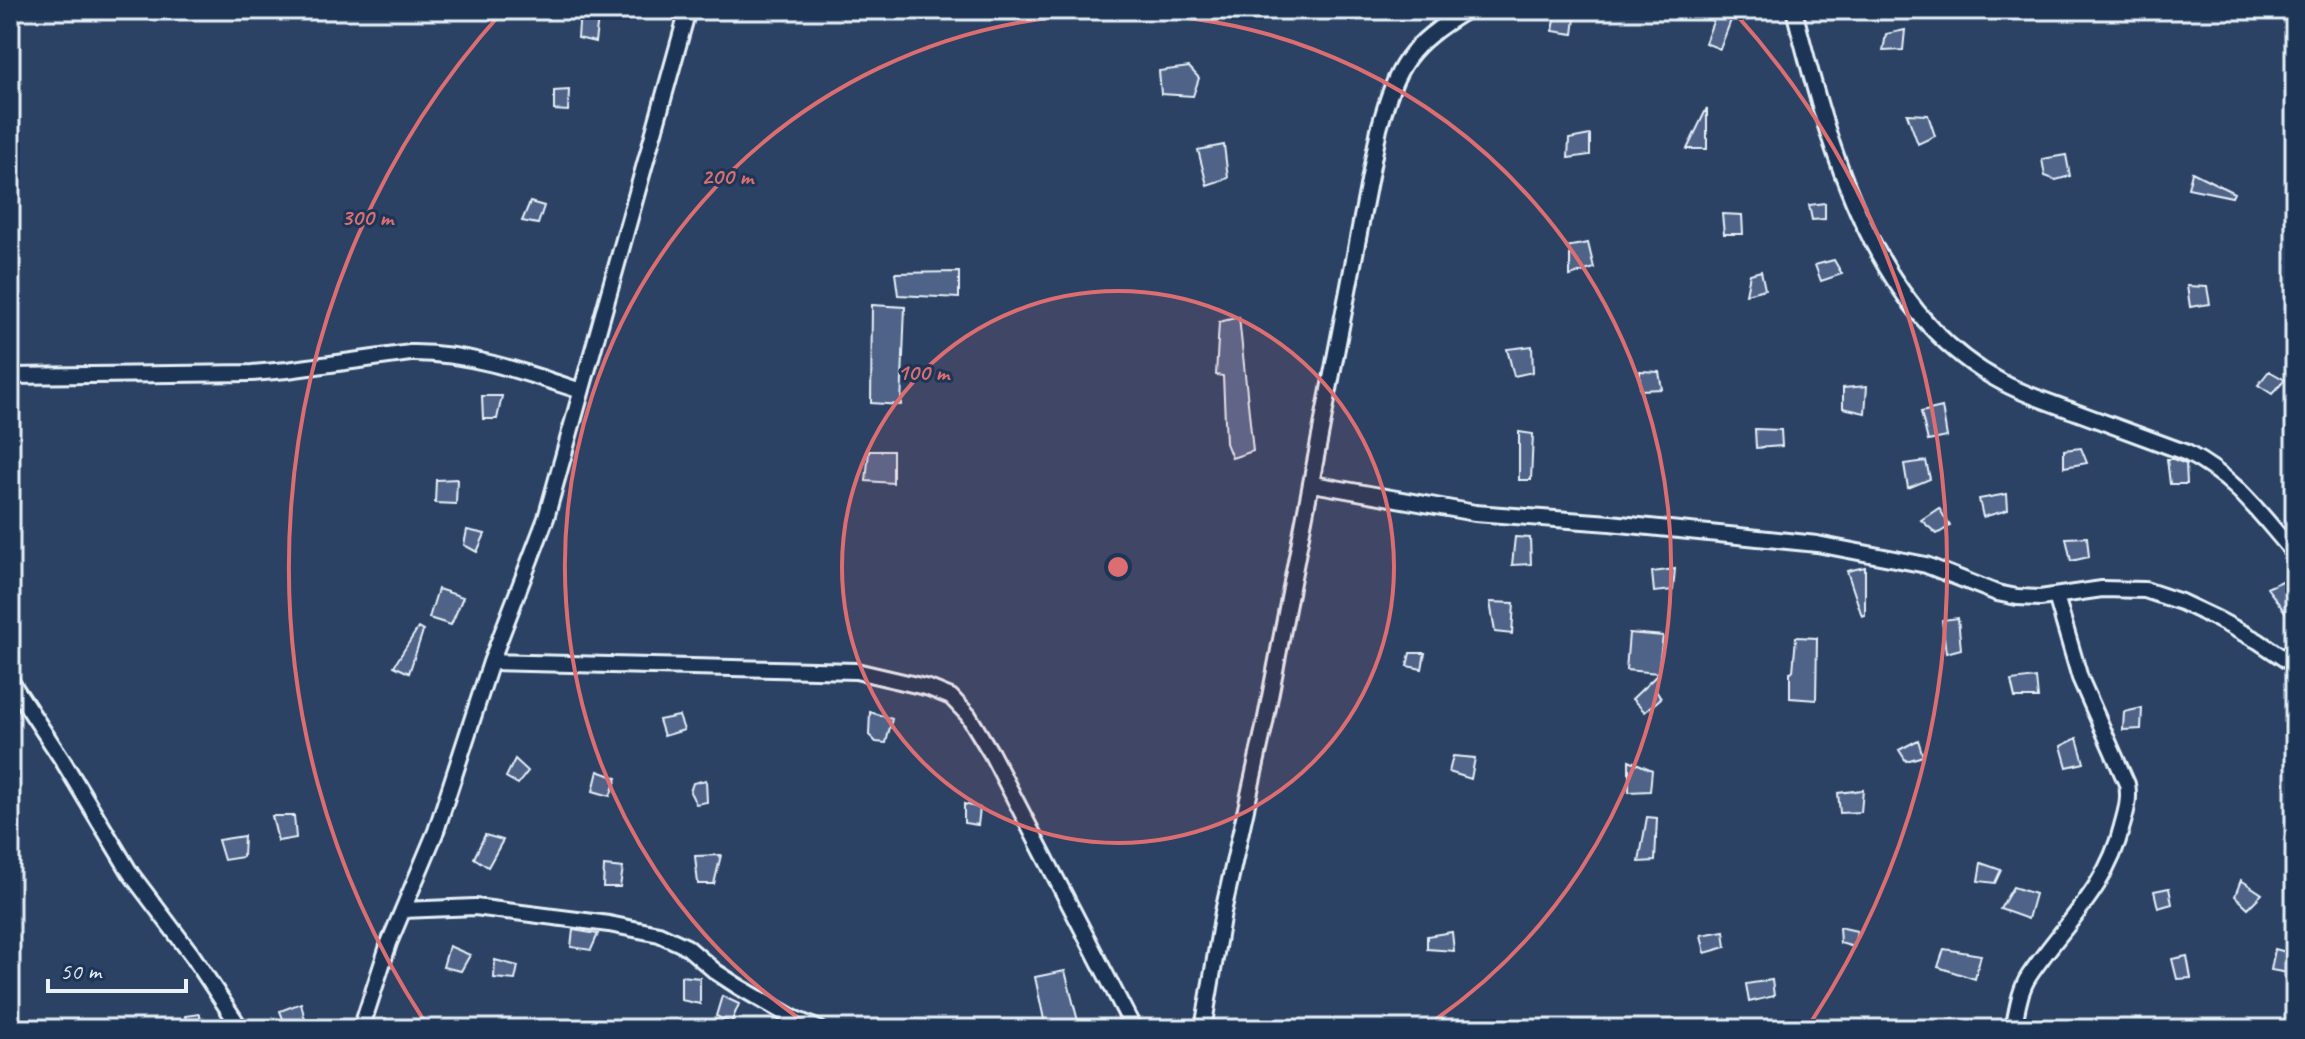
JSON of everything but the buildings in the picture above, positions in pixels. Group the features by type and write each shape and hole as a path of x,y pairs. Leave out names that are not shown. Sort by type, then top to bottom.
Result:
{"street":[{"path":"361,1029 403,910 436,831 491,662 546,518 688,10"},
{"path":"1203,1029 1223,912 1313,484 1362,208 1391,85 1402,64 1426,38 1467,10"},
{"path":"1794,10 1827,128 1854,201 1883,261 1908,302 1964,356 2000,381 2187,453 2214,467 2237,486 2295,554"},
{"path":"10,376 252,373 430,353 528,374 581,391"},
{"path":"1313,484 1475,513 1817,544 1926,565 1997,593 2017,597 2056,596 2102,589 2145,590 2217,619 2295,666"},
{"path":"2013,1029 2027,978 2080,912 2108,870 2130,796 2080,678 2056,596"},
{"path":"491,662 856,671 929,688 951,697 968,715 991,753 1134,1029"},
{"path":"10,680 131,874 192,955 241,1029"},
{"path":"403,910 475,907 594,922 659,934 687,947 739,987 819,1029"}]}
